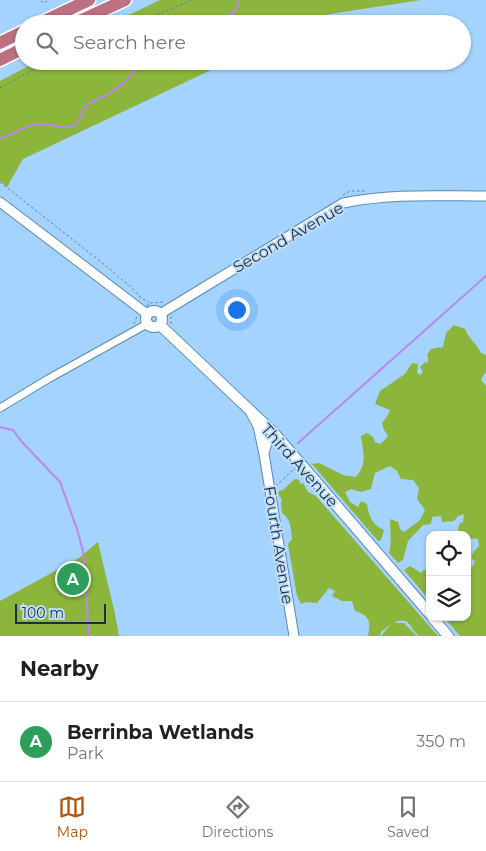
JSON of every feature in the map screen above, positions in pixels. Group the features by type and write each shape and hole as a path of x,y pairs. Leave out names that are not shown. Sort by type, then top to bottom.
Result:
{"highway":[{"path":"57,15 89,0"},
{"path":"92,15 125,0"},
{"path":"0,43 15,36"},
{"path":"0,60 15,52"}],"main road":[{"path":"153,311 160,314 162,321 160,325 152,327 147,319 153,311"},
{"name":"Third Avenue","path":"160,325 275,434 426,609"},
{"path":"435,621 448,636"}],"street":[{"name":"Second Avenue","path":"160,314 343,203 364,198 486,196"},
{"path":"0,202 147,319 0,408"},
{"name":"Fourth Avenue","path":"251,412 258,426 264,454 294,636"},
{"path":"264,454 267,444 275,434"}],"path":[{"path":"41,1 44,3 49,0"},
{"path":"156,15 192,0"},
{"path":"0,88 33,70"},
{"path":"0,182 101,262 149,303"}],"green space":[{"path":"160,0 421,0 328,15 129,15"},
{"path":"21,70 211,70 23,159 7,187 0,181 0,81"},
{"path":"454,325 465,329 481,353 486,355 486,373 481,380 486,386 486,636 460,636 447,621 471,621 471,566 475,561 471,558 479,546 478,539 471,538 471,531 458,530 459,524 463,522 464,514 458,516 454,521 442,522 441,516 432,517 431,524 423,525 408,541 403,560 398,563 389,553 391,541 390,519 398,522 400,529 404,532 420,520 425,510 417,499 419,488 413,480 401,479 397,471 390,466 375,473 371,489 361,492 351,489 345,492 350,502 358,507 361,501 367,504 372,520 384,530 381,540 378,541 312,464 319,463 343,475 356,477 360,472 363,462 361,436 367,433 373,437 375,442 380,444 388,435 382,423 390,410 375,404 380,391 405,374 412,363 418,364 417,373 420,375 423,372 420,367 425,362 427,364 427,355 431,349 443,347 446,333"},
{"path":"295,479 299,480 300,484 303,483 308,492 316,496 438,636 419,636 406,621 399,621 394,623 404,623 417,636 381,636 391,624 381,632 380,636 368,636 369,623 366,617 355,611 352,601 342,601 332,596 335,591 329,588 317,603 306,602 301,604 297,596 288,544 292,539 291,528 289,521 282,513 282,500 278,493"},
{"path":"98,542 119,636 0,636 0,601 79,558"},
{"path":"410,566 421,573 426,570 426,596 404,570"}],"waterway":[{"path":"229,15 234,12 239,0"},
{"path":"0,138 34,125 74,126 88,104 119,87 135,70"},
{"path":"298,443 486,276"},
{"path":"0,427 13,430 60,482 83,551 89,636"}],"place":[{"name":"Berrinba Wetlands","path":"73,579"}]}
